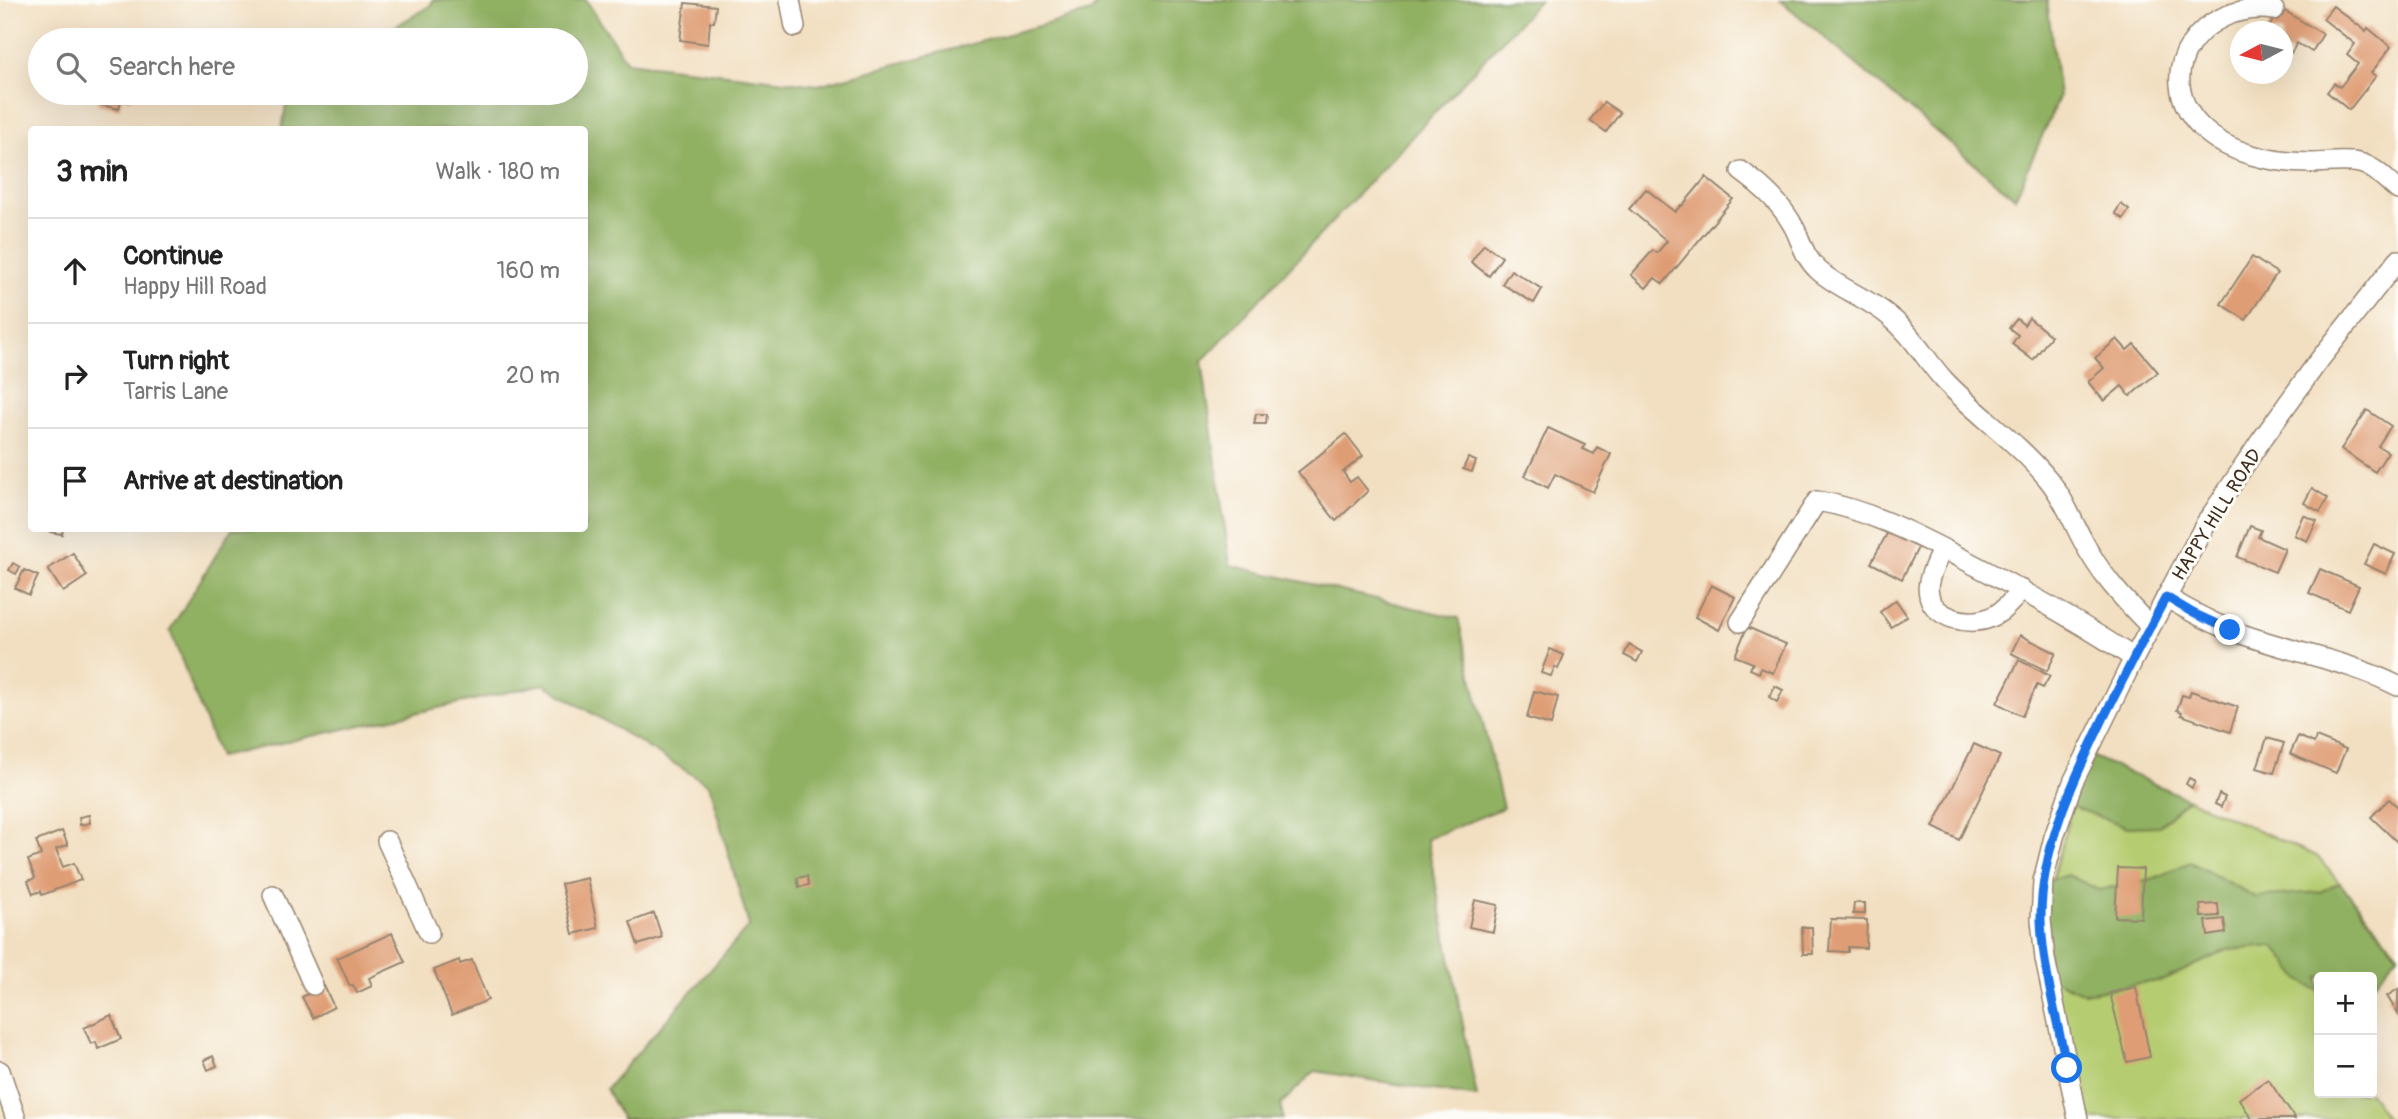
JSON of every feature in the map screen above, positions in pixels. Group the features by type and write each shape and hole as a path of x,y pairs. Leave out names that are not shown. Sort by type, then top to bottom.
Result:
{"street":[{"path":"790,0 795,27"},
{"path":"2274,10 2255,5 2238,6 2219,11 2193,31 2181,59 2180,82 2189,111 2200,126 2215,138 2242,151 2275,161 2358,162 2372,167 2398,190"},
{"path":"1741,171 1763,187 1781,206 1795,228 1808,258 1819,271 1888,314 1908,333 1944,379 2050,480 2063,499 2101,572 2124,600 2150,625"},
{"name":"HAPPY HILL ROAD","path":"2077,1119 2045,959 2041,920 2043,881 2054,837 2073,782 2150,625 2206,523 2317,363 2398,260"},
{"path":"1740,622 1817,501 1835,504 1877,519 1942,548 2079,621 2134,658"},
{"path":"1942,548 1928,582 1928,595 1934,606 1944,614 1958,620 1976,621 1990,618 2022,590"},
{"path":"2166,597 2230,630 2307,653 2398,686"},
{"path":"387,841 429,933"},
{"path":"273,895 313,985"},
{"path":"2,1084 16,1119"}],"green space":[{"path":"432,0 586,0 627,62 818,85 1091,12 1100,0 1540,0 1202,361 1230,565 1458,618 1503,808 1427,839 1477,1097 1315,1071 1281,1104 1283,1119 622,1119 606,1089 749,926 709,785 544,684 219,757 170,630 230,532 588,532 588,126 282,126 286,105 588,105 588,28 393,28 431,5"},
{"path":"1780,0 2047,0 2059,97 2015,198"},
{"path":"2086,754 2317,856 2398,953 2377,979 2377,972 2314,972 2314,1098 2372,1098 2387,1119 2078,1119 2041,920"},
{"path":"2086,754 2188,799 2159,826 2127,827 2065,804"},
{"path":"2190,862 2255,897 2319,892 2340,883 2398,955 2377,979 2377,972 2314,972 2314,988 2300,980 2275,946 2227,950 2164,980 2084,993 2049,978 2043,881 2068,875 2099,890 2155,878"}],"building":[{"path":"685,3 716,6 714,22 710,22 708,44 680,40"},
{"path":"2333,6 2366,31 2368,28 2391,47 2371,73 2376,76 2349,110 2327,92 2334,83 2340,87 2358,64 2347,55 2355,44 2323,19"},
{"path":"2280,8 2323,34 2312,52 2297,43 2293,50 2293,21 2272,21"},
{"path":"1604,102 1620,113 1606,132 1590,120"},
{"path":"101,105 120,105 119,109"},
{"path":"1706,177 1733,199 1663,284 1655,278 1646,288 1631,275 1653,250 1657,253 1667,241 1629,209 1646,189 1675,212"},
{"path":"2121,204 2129,210 2123,219 2115,213"},
{"path":"1484,244 1502,257 1489,276 1471,262"},
{"path":"2252,257 2277,273 2246,320 2221,304"},
{"path":"1511,270 1542,289 1534,303 1502,284"},
{"path":"2029,318 2051,336 2033,360 2012,344 2018,335 2009,328 2017,319 2024,325"},
{"path":"2117,339 2127,350 2134,344 2158,372 2130,396 2122,386 2104,401 2088,382 2104,368 2095,358"},
{"path":"2367,410 2391,426 2378,446 2388,452 2375,472 2341,449"},
{"path":"1256,414 1267,414 1266,424 1254,424"},
{"path":"1548,428 1585,445 1583,449 1594,454 1597,447 1611,454 1593,492 1555,474 1548,488 1525,476"},
{"path":"1346,434 1363,456 1343,472 1350,482 1357,477 1368,491 1336,521 1298,472"},
{"path":"1468,458 1476,461 1472,472 1463,469"},
{"path":"2312,488 2328,498 2320,512 2304,503"},
{"path":"2303,515 2317,521 2307,541 2294,535"},
{"path":"2250,526 2261,530 2258,537 2285,549 2275,572 2237,557"},
{"path":"1890,528 1920,544 1902,579 1871,563"},
{"path":"2374,544 2395,554 2386,574 2364,564"},
{"path":"73,553 87,576 63,592 48,569"},
{"path":"13,563 20,567 16,574 9,570"},
{"path":"2320,569 2359,586 2348,610 2309,593"},
{"path":"24,570 38,576 29,595 15,588"},
{"path":"1711,585 1735,597 1719,630 1695,617"},
{"path":"1896,600 1907,616 1891,627 1880,612"},
{"path":"1747,627 1786,644 1773,673 1761,668 1759,673 1750,669 1753,663 1735,656"},
{"path":"2020,635 2056,653 2047,671 2011,653"},
{"path":"1629,645 1642,652 1637,662 1624,655"},
{"path":"1550,649 1564,655 1558,669 1555,667 1551,676 1541,673"},
{"path":"2019,660 2050,676 2043,688 2037,685 2022,716 1997,703"},
{"path":"1775,686 1783,690 1777,702 1769,697"},
{"path":"1534,691 1558,697 1551,725 1527,718"},
{"path":"2191,691 2238,707 2230,732 2181,715 2182,712 2177,710 2182,695 2189,697"},
{"path":"2298,736 2314,743 2316,737 2346,749 2336,773 2290,754"},
{"path":"2267,738 2284,743 2274,773 2257,768"},
{"path":"1974,744 2000,756 1959,840 1933,827"},
{"path":"2189,778 2195,781 2192,788 2186,784"},
{"path":"2219,794 2225,797 2221,807 2215,804"},
{"path":"2389,799 2398,807 2398,843 2371,817"},
{"path":"89,815 90,823 80,825 79,817"},
{"path":"62,831 68,845 56,849 63,867 74,863 81,880 42,895 41,891 33,894 28,881 35,878 28,860 41,855 36,841"},
{"path":"2118,868 2143,869 2141,918 2115,917"},
{"path":"807,876 809,885 799,887 797,878"},
{"path":"587,878 598,928 573,934 561,884"},
{"path":"1475,900 1498,905 1493,932 1469,927"},
{"path":"1854,903 1865,903 1865,914 1853,914"},
{"path":"2218,904 2219,916 2201,917 2200,905"},
{"path":"654,913 662,937 638,945 630,922"},
{"path":"1831,919 1867,920 1866,948 1848,947 1848,952 1829,951"},
{"path":"2224,919 2226,933 2208,936 2206,921"},
{"path":"1802,927 1812,927 1813,954 1803,954"},
{"path":"392,933 405,962 369,978 372,986 357,993 353,985 350,986 337,958"},
{"path":"459,960 460,964 472,960 488,1000 452,1015 434,970"},
{"path":"324,986 334,1007 313,1018 302,997"},
{"path":"2136,987 2150,1057 2127,1062 2110,993"},
{"path":"2398,989 2398,1014 2387,996"},
{"path":"111,1015 121,1039 98,1049 96,1042 91,1044 84,1028"},
{"path":"213,1056 217,1066 208,1070 204,1060"},
{"path":"2268,1079 2295,1119 2252,1119 2239,1099"}],"route":[{"path":"2067,1068 2045,959 2041,920 2043,881 2054,837 2073,782 2166,597 2230,630"}]}
